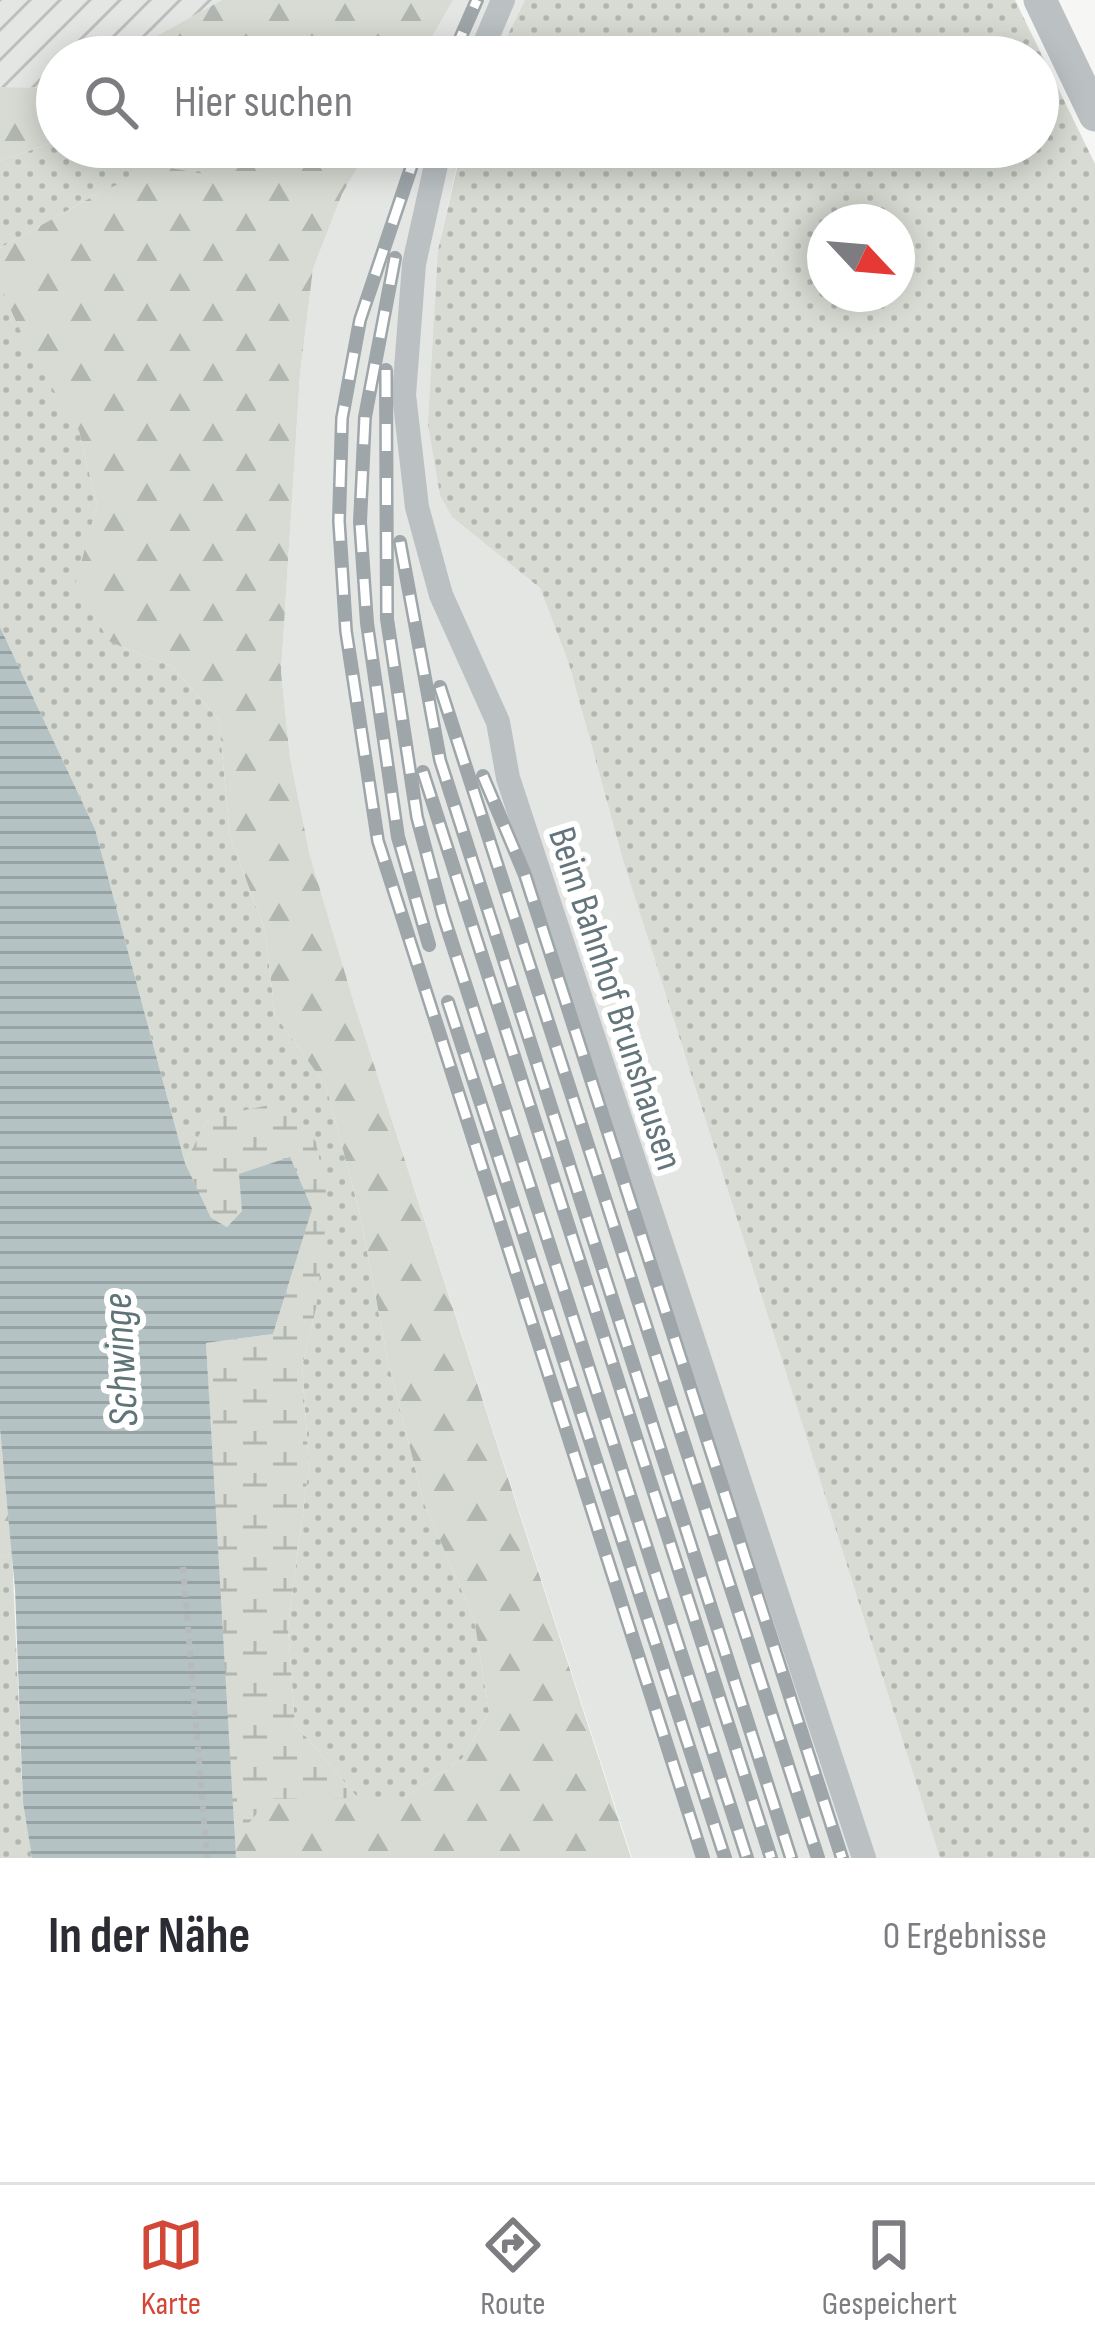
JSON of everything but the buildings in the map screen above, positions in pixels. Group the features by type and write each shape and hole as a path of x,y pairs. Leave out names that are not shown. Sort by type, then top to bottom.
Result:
{"street":[{"path":"488,36 503,0"},
{"path":"1040,0 1057,36"},
{"path":"1059,40 1095,115"},
{"name":"Beim Bahnhof Brunshausen","path":"435,168 414,264 404,395 417,507 442,595 498,722 508,778 529,844 864,1858"}],"path":[{"path":"183,1568 207,1858"}],"shaded area":[{"path":"0,0 222,0 156,36 36,36 36,88 0,87"},
{"path":"450,0 525,0 507,36 430,36"},
{"path":"356,168 456,168 438,250 452,517 540,588 569,664 623,860 940,1858 632,1858 354,1003 310,856 290,758 281,672 300,374 313,269"}],"green space":[{"path":"222,0 453,0 432,36 156,36"},
{"path":"525,0 1015,0 1033,36 507,36"},
{"path":"0,87 36,88 36,148 0,161"},
{"path":"1059,90 1095,164 1095,1858 940,1858 623,860 569,664 540,588 452,517 440,495 428,424 438,250 457,168 1059,168"},
{"path":"36,148 36,168 213,168 210,176 99,193 0,248 0,161"},
{"path":"154,168 210,175 213,168 357,168 313,269 300,374 281,672 290,758 310,856 354,1003 631,1858 236,1858 233,1842 268,1798 404,1798 462,1759 489,1712 474,1619 424,1503 388,1362 360,1214 326,1086 275,1015 265,931 230,836 219,720 173,667 110,642 75,585 97,505 79,431 30,352 0,286 0,248 99,193"},
{"path":"0,282 79,431 97,505 76,585 110,642 173,667 219,720 230,836 265,931 275,1015 326,1086 360,1214 388,1362 424,1503 474,1619 489,1712 462,1759 404,1798 358,1798 295,1724 288,1627 309,1466 302,1366 316,1309 208,1118 185,1163 95,829 0,627"},
{"path":"283,1102 316,1142 328,1203 316,1309 302,1366 309,1466 288,1627 295,1724 358,1798 269,1799 233,1842 206,1343 273,1334 312,1209 242,1211 227,1227 211,1219 185,1163 208,1118"},
{"path":"0,1429 12,1552 0,1557"},
{"path":"12,1552 23,1803 32,1858 0,1858 0,1557"}],"water":[{"name":"Schwinge","path":"0,627 95,829 185,1163 211,1218 227,1227 242,1211 239,1174 290,1157 312,1209 273,1334 206,1343 236,1858 32,1858 23,1803 15,1589 0,1429"}],"railway":[{"path":"461,36 477,0"},
{"path":"411,168 360,320 342,418 339,521 346,631 378,841 703,1858"},
{"path":"395,258 365,417 360,522 367,623 398,837 429,945"},
{"path":"386,370 387,619 417,817 443,915 747,1858"},
{"path":"400,542 440,760 791,1858"},
{"path":"440,687 818,1858"},
{"path":"423,772 771,1858"},
{"path":"483,776 525,875 842,1858"},
{"path":"448,1002 725,1858"}]}
